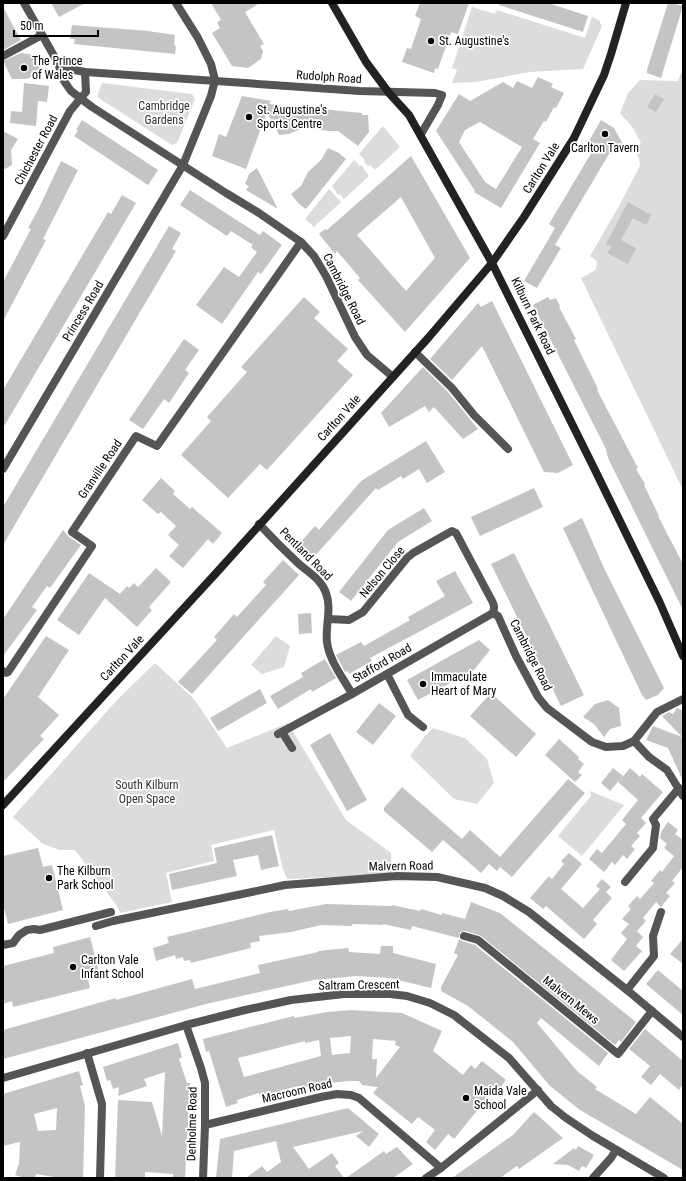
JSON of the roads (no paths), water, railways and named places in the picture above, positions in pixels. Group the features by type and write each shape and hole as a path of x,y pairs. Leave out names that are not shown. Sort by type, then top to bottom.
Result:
{"main road":[{"name":"Kilburn Park Road","path":"332,3 366,62 389,93 409,115 421,134 492,263 660,603 683,656"},
{"name":"Carlton Vale","path":"3,805 130,668 393,377 492,263 524,217 574,138 604,75 626,3"}],"street":[{"path":"24,3 58,63 67,86 71,91 183,165 211,96 215,80 211,64 198,38 176,3"},
{"path":"3,56 42,35"},
{"path":"58,63 64,68 85,72 215,80"},
{"path":"81,98 86,92 85,72"},
{"name":"Rudolph Road","path":"215,80 389,93 442,95 438,105 421,134"},
{"name":"Chichester Road","path":"3,236 70,110 81,98"},
{"name":"Cambridge Road","path":"183,165 259,213 301,242 314,256 326,276 355,337 367,355 393,377"},
{"name":"Princess Road","path":"3,469 183,165"},
{"name":"Granville Road","path":"3,671 6,673 8,672 92,546 72,532 136,436 157,446 301,242"},
{"path":"415,352 452,388 474,415 508,449"},
{"name":"Pentland Road","path":"259,524 300,565 320,582 326,592 328,606 326,633 327,644 330,653 352,694"},
{"name":"Cambridge Road","path":"452,531 456,533 494,604 493,613 498,616 516,656 538,697 547,708 592,742 606,747 623,746 634,741"},
{"name":"Nelson Close","path":"328,619 349,620 363,612 407,558 413,553 452,531"},
{"name":"Stafford Road","path":"292,748 280,733 352,694 493,613"},
{"path":"387,674 408,715 423,727"},
{"path":"683,699 657,712 634,741 649,757 667,770 683,796"},
{"path":"625,882 653,848 656,825 653,819 679,788"},
{"name":"Malvern Road","path":"96,926 285,885 397,876 437,877 485,888 503,896 529,912 683,1037"},
{"path":"3,945 13,943 19,935 27,930 40,930 111,912"},
{"path":"627,990 654,956 653,936 661,912"},
{"name":"Malvern Mews","path":"464,936 478,940 618,1054 652,1011"},
{"name":"Saltram Crescent","path":"3,1078 186,1025 291,1000 344,994 390,994 407,996 430,1003 454,1015 509,1058 552,1106 566,1118 664,1178"},
{"name":"Denholme Road","path":"186,1025 205,1083 203,1178"},
{"path":"87,1053 102,1104 100,1178"},
{"path":"426,1178 441,1168 538,1090"},
{"name":"Macroom Road","path":"205,1125 322,1097 338,1094 351,1095 359,1098 372,1108 441,1168"},
{"path":"593,1178 611,1158 616,1150"}],"place":[{"name":"St. Augustine's","path":"431,41"},
{"name":"The Prince of Wales","path":"24,68"},
{"name":"St. Augustine's Sports Centre","path":"249,117"},
{"name":"Carlton Tavern","path":"605,134"},
{"name":"Immaculate Heart of Mary","path":"423,684"},
{"name":"The Kilburn Park School","path":"49,878"},
{"name":"Carlton Vale Infant School","path":"73,967"},
{"name":"Maida Vale School","path":"466,1098"}],"park label":[{"name":"Cambridge Gardens","path":"164,113"},
{"name":"South Kilburn Open Space","path":"147,792"}]}
